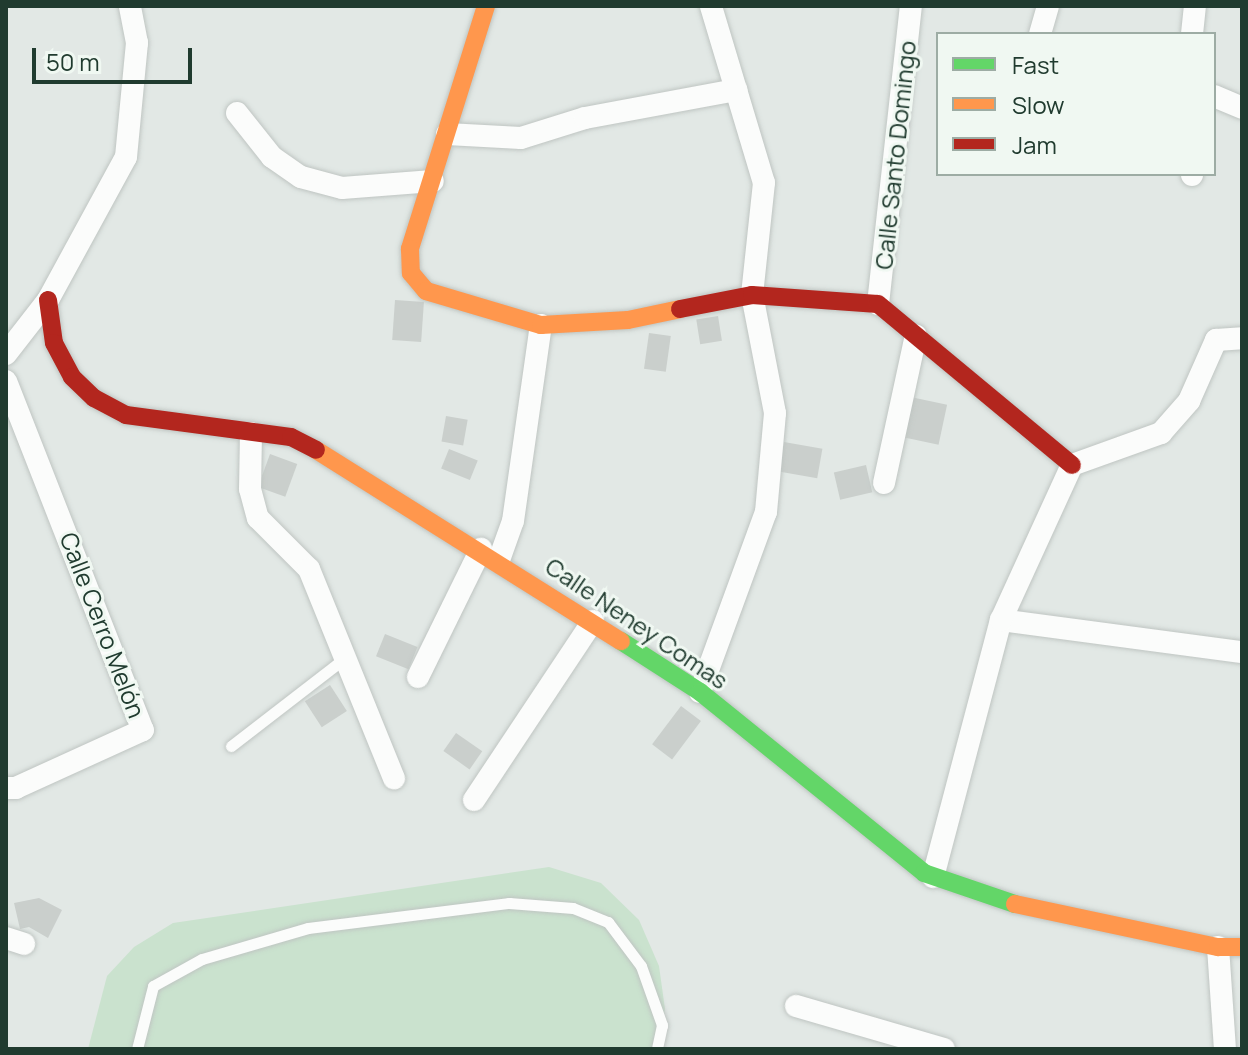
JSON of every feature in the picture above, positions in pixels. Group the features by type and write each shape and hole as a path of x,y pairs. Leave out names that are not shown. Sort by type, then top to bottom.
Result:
{"street":[{"path":"6,354 48,300 126,157 137,43 130,6"},
{"path":"486,6 410,249 408,262 417,283 456,303 541,325 628,320 752,295 878,304 1072,465"},
{"path":"700,692 766,512 775,413 752,295 764,183 711,6"},
{"name":"Calle Santo Domingo","path":"878,304 911,6"},
{"path":"1041,32 1048,6"},
{"path":"1192,32 1195,6"},
{"path":"447,134 521,138 585,118 736,90"},
{"path":"1216,97 1242,108"},
{"path":"237,113 272,157 301,177 342,188 433,181"},
{"name":"Calle Neney Comas","path":"48,300 54,343 72,377 94,398 126,415 291,437 346,464 700,692 933,877 989,898 1218,947 1242,947"},
{"path":"418,677 490,554 513,521 541,325"},
{"path":"884,483 916,335"},
{"path":"933,877 1001,620 1072,465 1161,433 1189,401 1216,340 1242,338"},
{"name":"Calle Cerro Melón","path":"6,381 143,730 16,788 6,788"},
{"path":"251,433 250,489 258,518 309,569 394,778"},
{"path":"1001,620 1242,652"},
{"path":"474,800 593,621"},
{"path":"1218,947 1225,1049"},
{"path":"796,1006 944,1049"}],"lane":[{"path":"231,746 345,658"},
{"path":"137,1049 153,986 202,959 308,928 509,903 573,908 608,922 641,966 662,1025 657,1049"}],"green space":[{"path":"549,867 601,883 639,920 659,966 665,1009 658,1049 88,1049 107,976 134,947 173,923"}],"building":[{"path":"395,300 424,302 421,342 392,340"},
{"path":"718,316 722,341 700,344 696,319"},
{"path":"649,333 671,336 666,372 644,369"},
{"path":"906,396 947,405 939,445 897,436"},
{"path":"446,416 468,420 463,445 441,442"},
{"path":"784,442 822,449 817,478 779,472"},
{"path":"449,449 478,461 470,480 441,468"},
{"path":"270,454 297,464 285,497 258,487"},
{"path":"866,465 872,492 840,500 834,472"},
{"path":"385,634 417,647 408,669 376,656"},
{"path":"330,685 347,711 322,727 305,701"},
{"path":"681,706 701,721 672,759 652,744"},
{"path":"456,733 482,751 470,769 443,751"},
{"path":"39,898 62,910 48,938 29,927 20,929 14,903"}],"traffic: fast":[{"path":"621,641 700,692 924,873 1015,904"}],"traffic: slow":[{"path":"486,6 410,249 411,273 426,291 541,325 628,320 680,309"},
{"path":"316,450 621,641"},
{"path":"1015,904 1218,947 1242,947"}],"traffic: jam":[{"path":"680,309 752,295 878,304 1072,465"},
{"path":"48,300 54,343 72,377 94,398 126,415 291,437 316,450"}]}
